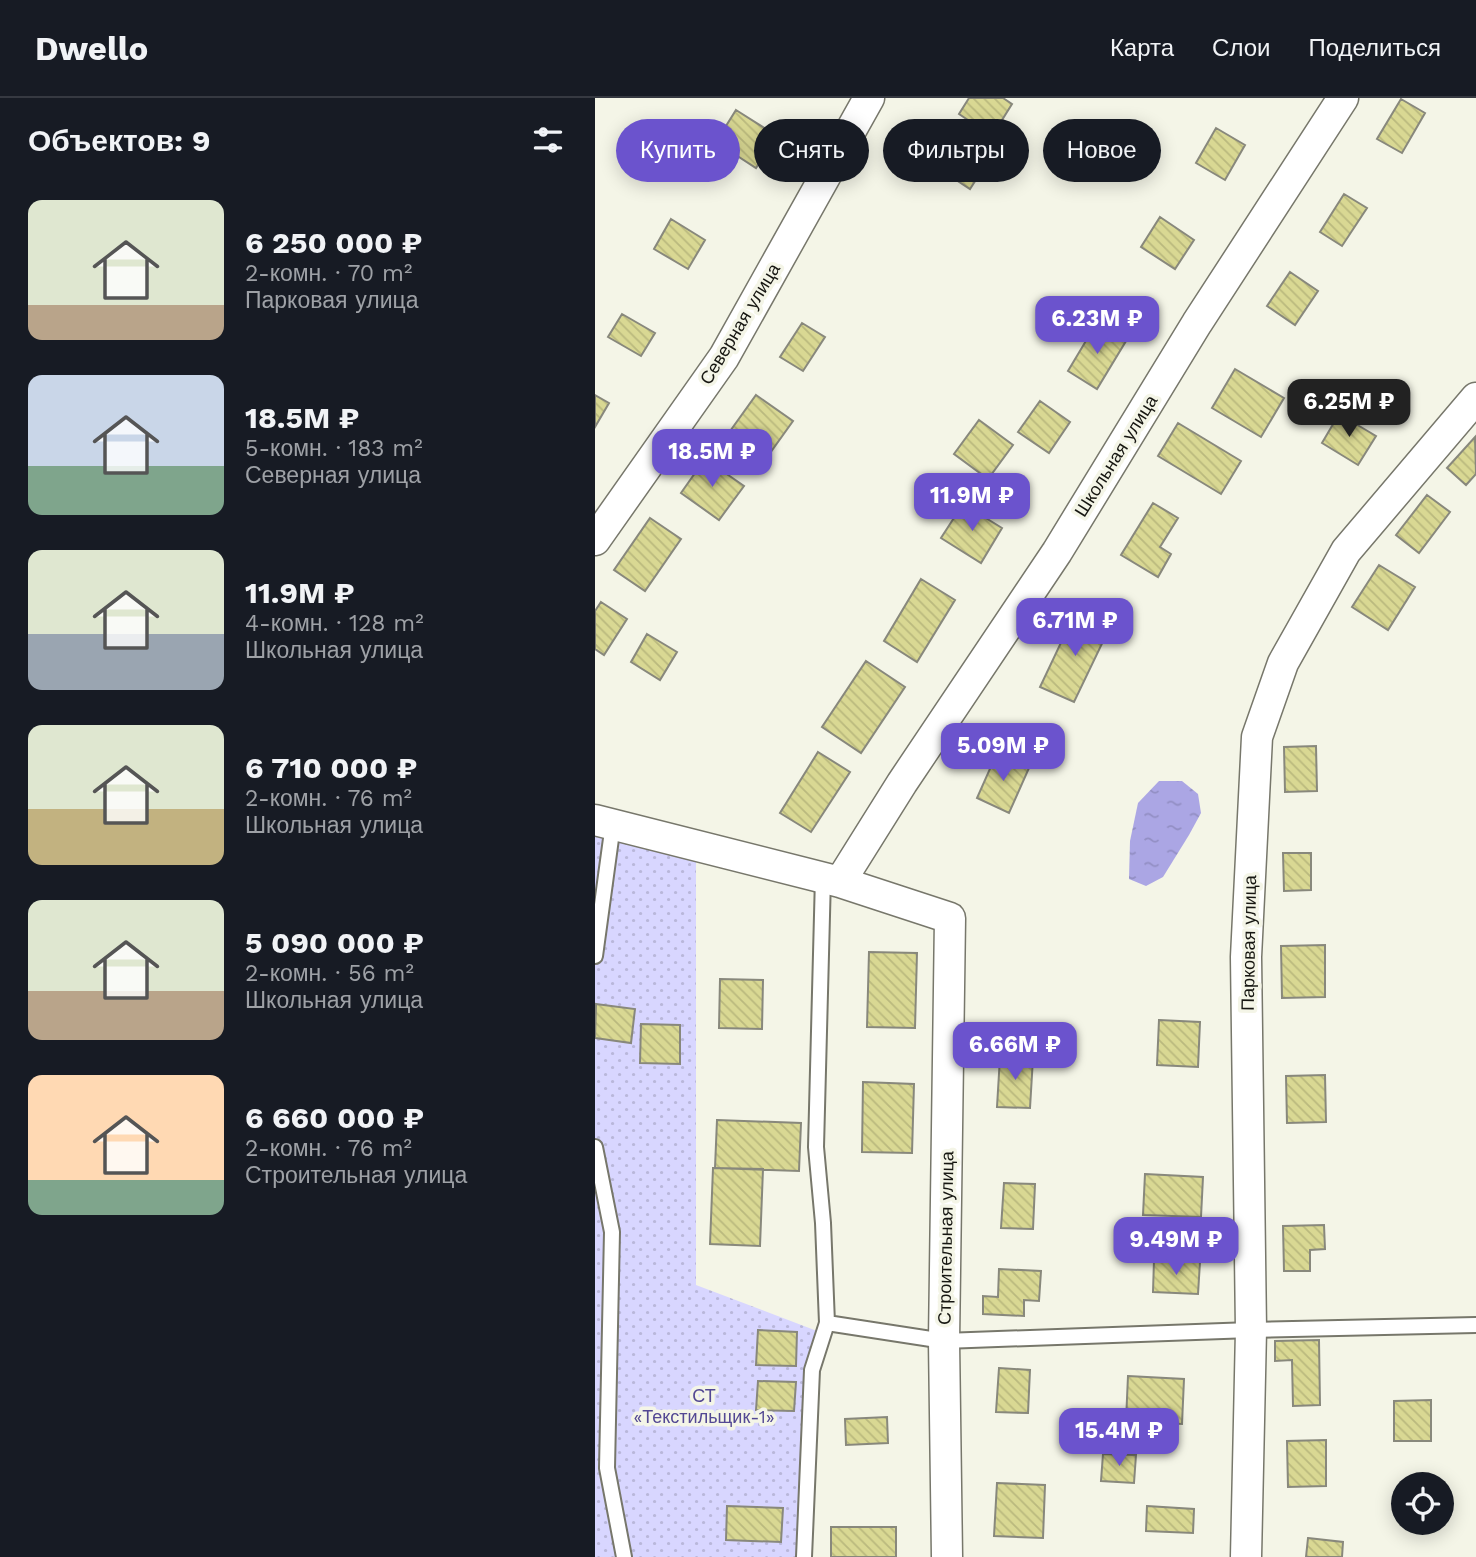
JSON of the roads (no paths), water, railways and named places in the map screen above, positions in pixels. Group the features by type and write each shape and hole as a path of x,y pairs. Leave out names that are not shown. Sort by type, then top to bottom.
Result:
{"street":[{"name":"Северная улица","path":"595,540 724,357 869,98"},
{"name":"Школьная улица","path":"831,879 902,783 1057,552 1197,323 1343,98"},
{"name":"Парковая улица","path":"1245,1557 1251,1330 1246,957 1257,737 1283,663 1346,551 1476,398"},
{"path":"604,822 831,879"},
{"name":"Строительная улица","path":"831,879 950,918 944,1341 947,1557"}],"lane":[{"path":"595,956 604,822"},
{"path":"804,1557 812,1370 827,1323 823,1223 816,1147 831,879"},
{"path":"595,1147 612,1232 607,1468 624,1557"},
{"path":"827,1323 944,1341 1476,1325"}],"water":[{"path":"1159,781 1182,781 1198,794 1201,813 1163,877 1146,886 1129,879 1130,841 1138,803"}],"park label":[{"name":"СТ «Текстильщик-1»","path":"704,1406"}]}
